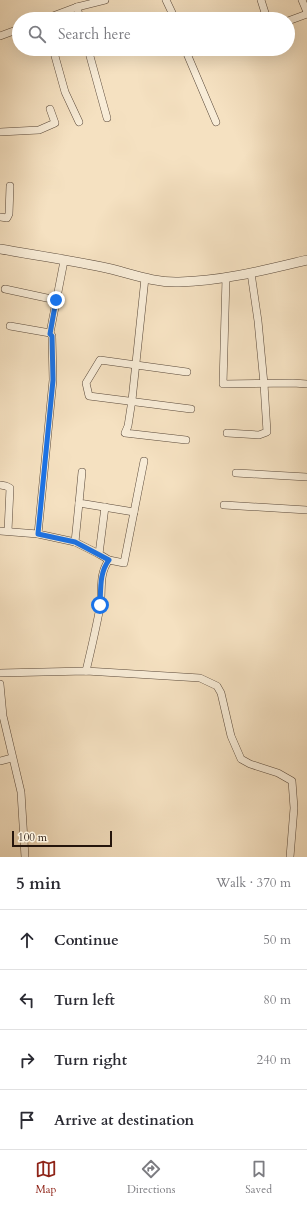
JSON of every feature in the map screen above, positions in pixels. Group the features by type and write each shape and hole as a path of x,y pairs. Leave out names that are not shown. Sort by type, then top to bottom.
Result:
{"street":[{"path":"64,12 105,0"},
{"path":"166,0 172,12"},
{"path":"262,0 265,12"},
{"path":"295,18 307,13 302,0"},
{"path":"77,7 78,12"},
{"path":"0,36 12,32"},
{"path":"55,56 65,92 80,122"},
{"path":"90,56 107,118"},
{"path":"188,56 216,122"},
{"path":"0,132 39,130 55,123 50,109"},
{"path":"0,217 8,218 10,186"},
{"path":"0,249 101,267 152,280 178,282 226,278 307,260"},
{"path":"38,534 53,380 52,336 50,334 64,261"},
{"path":"227,433 259,434 267,432 258,321 251,273"},
{"path":"144,278 131,402 128,426 125,433 186,440"},
{"path":"226,278 223,384 307,384"},
{"path":"6,289 56,300"},
{"path":"10,326 50,334"},
{"path":"188,372 100,360 86,383 89,396 191,409"},
{"path":"0,485 10,488 4,531 38,534 75,542 109,560 124,564 144,461"},
{"path":"75,542 82,472"},
{"path":"236,473 307,477"},
{"path":"79,503 134,512"},
{"path":"224,505 307,510"},
{"path":"99,554 105,507"},
{"path":"86,671 100,605 101,580 105,566 109,560"},
{"path":"0,673 86,671 200,678 217,686 221,693 231,736 242,759 250,764 278,773 292,781 294,808 290,857"},
{"path":"0,684 3,716 21,792 25,857"},
{"path":"0,761 12,758"}],"route":[{"path":"56,300 50,334 52,336 53,380 38,534 75,542 109,560 105,566 101,580 100,605"}]}
